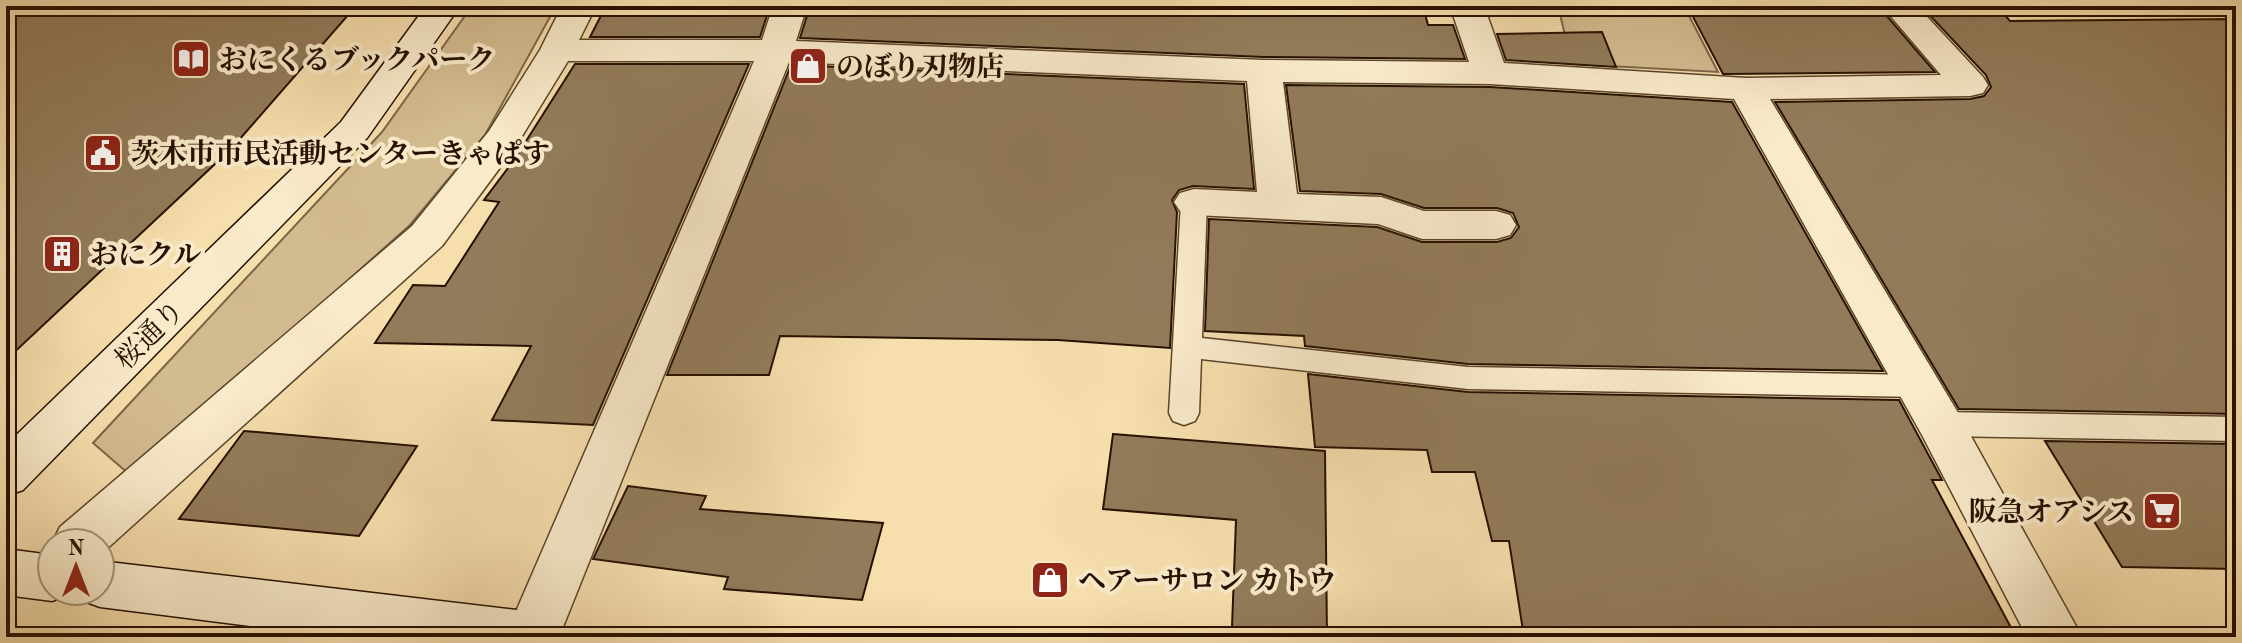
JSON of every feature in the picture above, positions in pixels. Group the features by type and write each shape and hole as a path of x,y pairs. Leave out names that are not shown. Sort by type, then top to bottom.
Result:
{"street":[{"name":"桜通り","path":"6,476 354,130 443,6"},
{"path":"92,527 427,236 503,138 557,50 579,6"},
{"path":"116,586 533,637 776,51 790,6"},
{"path":"1467,6 1490,73"},
{"path":"557,50 776,51 1264,71 1490,73 1746,89 1970,85 1899,6"},
{"path":"1264,71 1278,206"},
{"path":"1746,89 1929,405 2055,637"},
{"path":"1194,202 1381,211 1422,225 1496,225"}],"lane":[{"path":"1184,413 1194,202"},
{"path":"1186,347 1468,378 1929,405 2236,429"}],"shaded area":[{"path":"472,6 556,6 485,135 410,225 130,475 93,443 382,132"},
{"path":"1558,6 1684,6 1718,72 1572,64"}],"building":[{"name":"おにクル","path":"26,6 356,6 231,149 6,360 6,24"},
{"path":"606,6 770,6 760,37 590,37"},
{"path":"810,6 1423,6 1428,25 1453,25 1465,59 1264,57 800,38"},
{"path":"1921,6 1997,6 2010,21 2236,19 2236,414 1959,409 1775,102 1970,99 1984,96 1991,87 1986,75"},
{"path":"1690,11 1886,15 1935,72 1723,74"},
{"path":"1602,32 1616,67 1506,60 1497,34"},
{"path":"575,64 749,64 593,425 492,420 531,346 375,343 413,285 445,286 499,202 484,200 514,160"},
{"path":"791,65 1244,84 1254,189 1193,186 1179,190 1172,200 1177,212 1170,348 1058,340 780,336 769,375 667,375"},
{"path":"1286,85 1490,87 1732,102 1883,371 1468,364 1305,346 1304,336 1205,331 1209,219 1377,227 1422,242 1497,242 1511,238 1519,227 1513,213 1497,208 1424,208 1381,194 1300,191"},
{"path":"1308,374 1468,392 1899,400 1942,480 1932,480 2016,637 1524,637 1509,541 1492,541 1475,472 1432,472 1427,450 1315,447"},
{"path":"244,431 417,446 359,536 179,519"},
{"path":"1113,434 1325,451 1327,637 1232,627 1236,520 1103,509"},
{"name":"阪急オアシス","path":"2045,441 2236,444 2236,569 2122,567"},
{"path":"628,486 706,496 700,509 883,523 862,600 724,589 728,577 593,559"}],"place":[{"name":"おにくるブックパーク","path":"191,59"},
{"name":"のぼり刃物店","path":"808,66"},
{"name":"茨木市市民活動センターきゃぱす","path":"103,153"},
{"name":"おにクル","path":"62,254"},
{"name":"阪急オアシス","path":"2162,511"},
{"name":"ヘアーサロン カトウ","path":"1050,580"}]}
